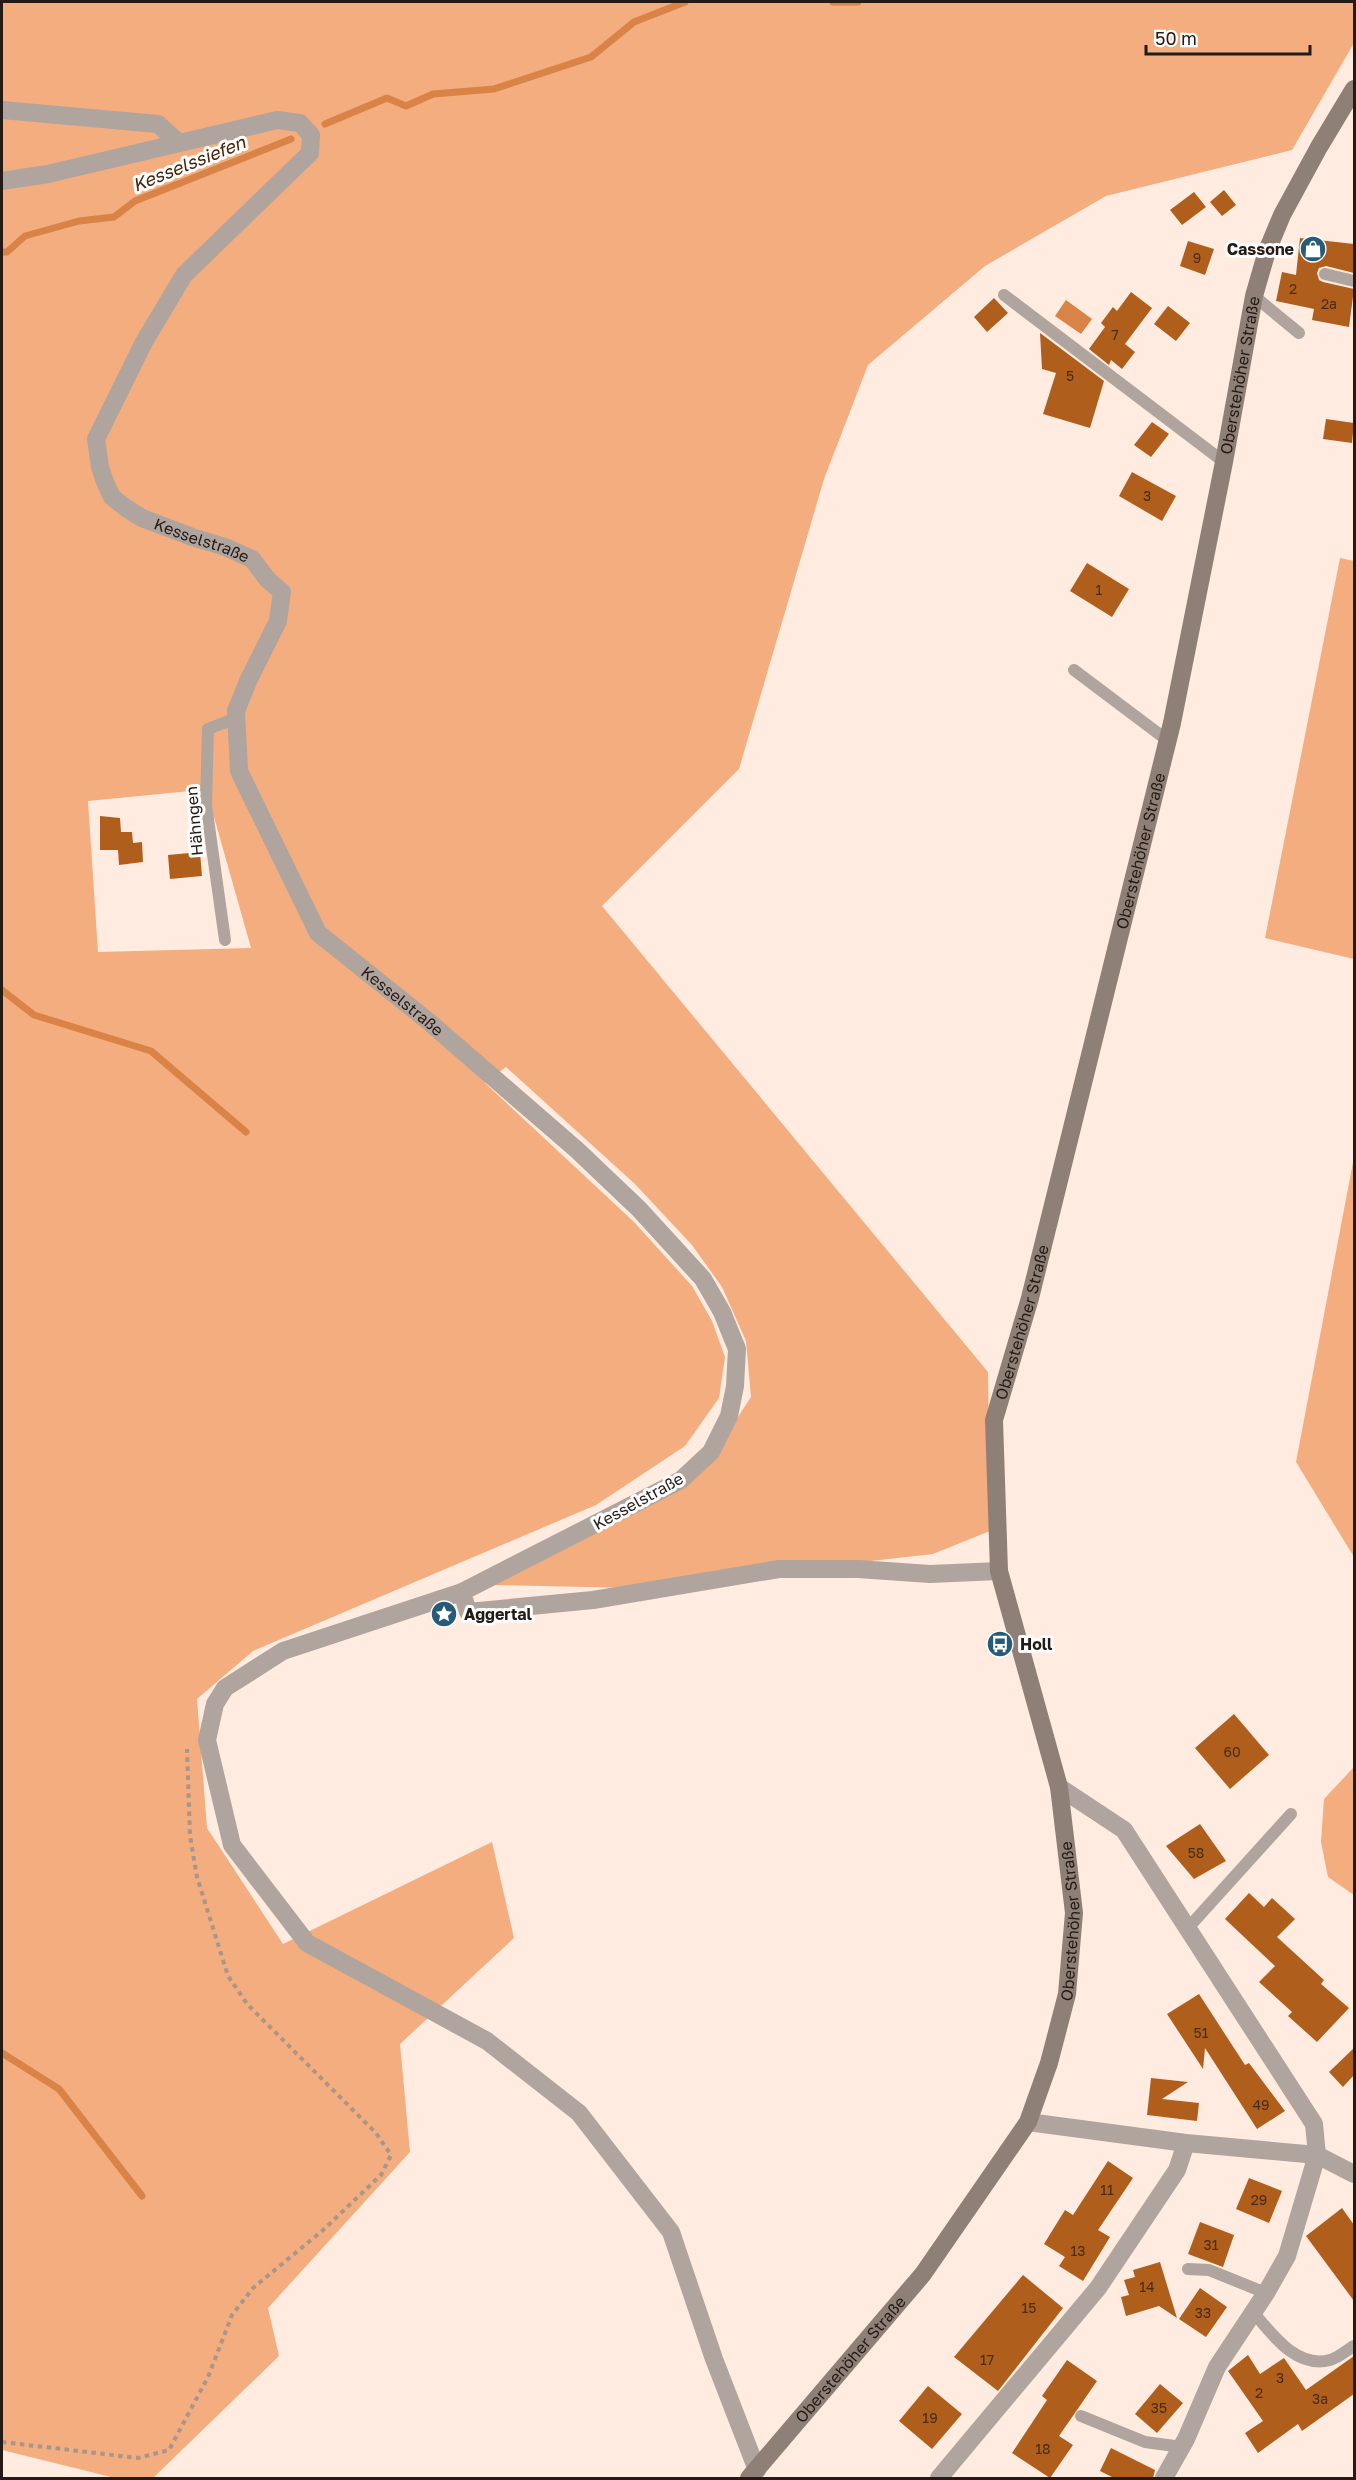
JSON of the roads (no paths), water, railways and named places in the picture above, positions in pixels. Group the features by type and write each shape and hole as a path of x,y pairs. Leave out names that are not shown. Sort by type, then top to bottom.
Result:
{"street":[{"name":"Oberstehöher Straße","path":"753,2474 923,2274 1028,2122 1049,2063 1067,1995 1074,1913 1059,1787 999,1571 994,1420 1030,1298 1167,740 1224,462 1254,296 1267,251 1282,215 1319,147 1352,98"},
{"path":"2,110 158,124 179,143"},
{"name":"Kesselstraße","path":"2,181 48,174 278,120 300,123 311,135 310,153 184,275 139,351 96,440 105,482 112,497 142,518 225,547 252,559 268,580 282,591 278,621 236,711 239,771 318,933 428,1021 577,1150 639,1209 703,1279 722,1311 737,1349 735,1386 729,1416 711,1452 681,1480 462,1592 283,1651 225,1688 215,1704 207,1740 232,1845 307,1943 487,2041 579,2113 671,2232 753,2474"},
{"path":"462,1592 468,1612 593,1600 779,1569 858,1569 930,1574 999,1571"},
{"path":"1059,1787 1124,1830 1314,2124 1317,2155 1287,2256 1266,2293 1217,2367 1182,2446 1164,2478"},
{"path":"1028,2122 1186,2143 1317,2155 1354,2174"},
{"path":"939,2478 1098,2289 1177,2170 1186,2143"}],"lane":[{"path":"1326,274 1354,281"},
{"path":"1004,295 1224,462"},
{"path":"1254,296 1299,333"},
{"path":"1074,670 1167,740"},
{"name":"Hähngen","path":"225,940 206,805 208,729 236,718"},
{"path":"1188,1928 1291,1814"},
{"path":"1188,2269 1209,2270 1266,2293"},
{"path":"1253,2312 1281,2345 1310,2361 1331,2360 1354,2346"},
{"path":"1081,2416 1145,2442 1182,2446"}],"waterway":[{"name":"Kesselssiefen","path":"325,124 387,98 406,106 433,94 494,89 591,57 634,22 685,2"},
{"name":"Kesselssiefen","path":"833,2 858,2"},
{"name":"Kesselssiefen","path":"2,252 7,252 25,236 79,221 114,217 135,201 291,139"},
{"path":"2,990 34,1015 151,1051 246,1132"},
{"path":"2,2053 59,2089 142,2196"}],"place":[{"name":"Cassone","path":"1313,249"},
{"name":"Aggertal","path":"444,1614"},
{"name":"Holl","path":"1000,1644"}]}
